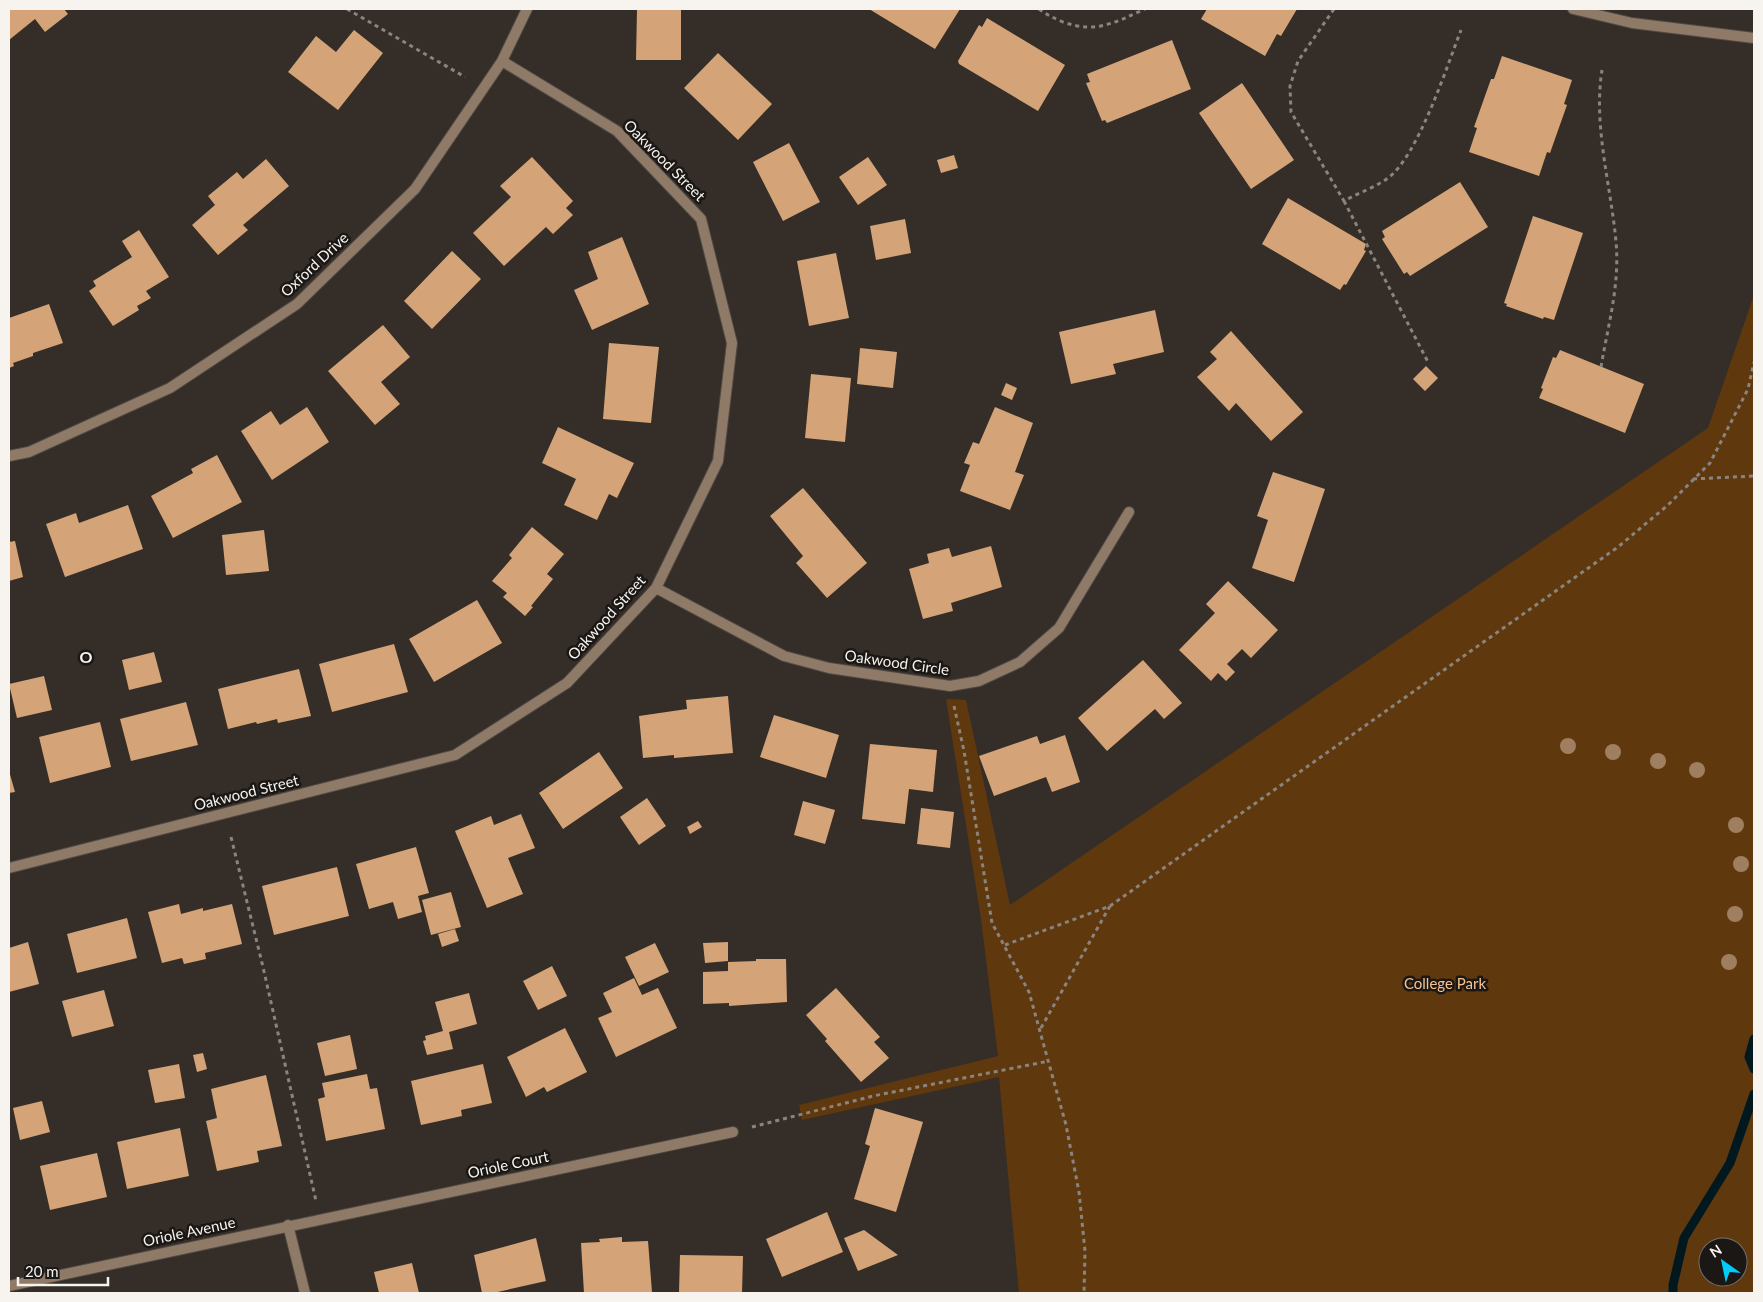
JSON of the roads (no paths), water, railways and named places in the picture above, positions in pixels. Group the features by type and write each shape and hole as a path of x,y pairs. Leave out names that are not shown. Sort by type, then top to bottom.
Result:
{"street":[{"name":"Oxford Drive","path":"9,456 29,452 170,388 297,304 415,188 502,61 527,9"},
{"path":"1573,9 1632,23 1754,38"},
{"name":"Oakwood Street","path":"9,868 455,755 566,683 656,588 718,461 732,344 701,219 617,131 502,61"},
{"name":"Oakwood Circle","path":"656,588 784,656 829,668 950,686 979,681 1020,662 1059,628 1129,512"},
{"name":"Oriole Court","path":"288,1225 733,1132"},
{"path":"288,1225 304,1293"},
{"name":"Oriole Avenue","path":"9,1286 288,1225"}],"waterway":[{"path":"1754,1039 1749,1057 1754,1069"},
{"path":"1673,1293 1673,1285 1684,1238 1730,1163 1754,1094"}],"district":[{"name":"O","path":"86,656"}],"park label":[{"name":"College Park","path":"1445,983"}]}
